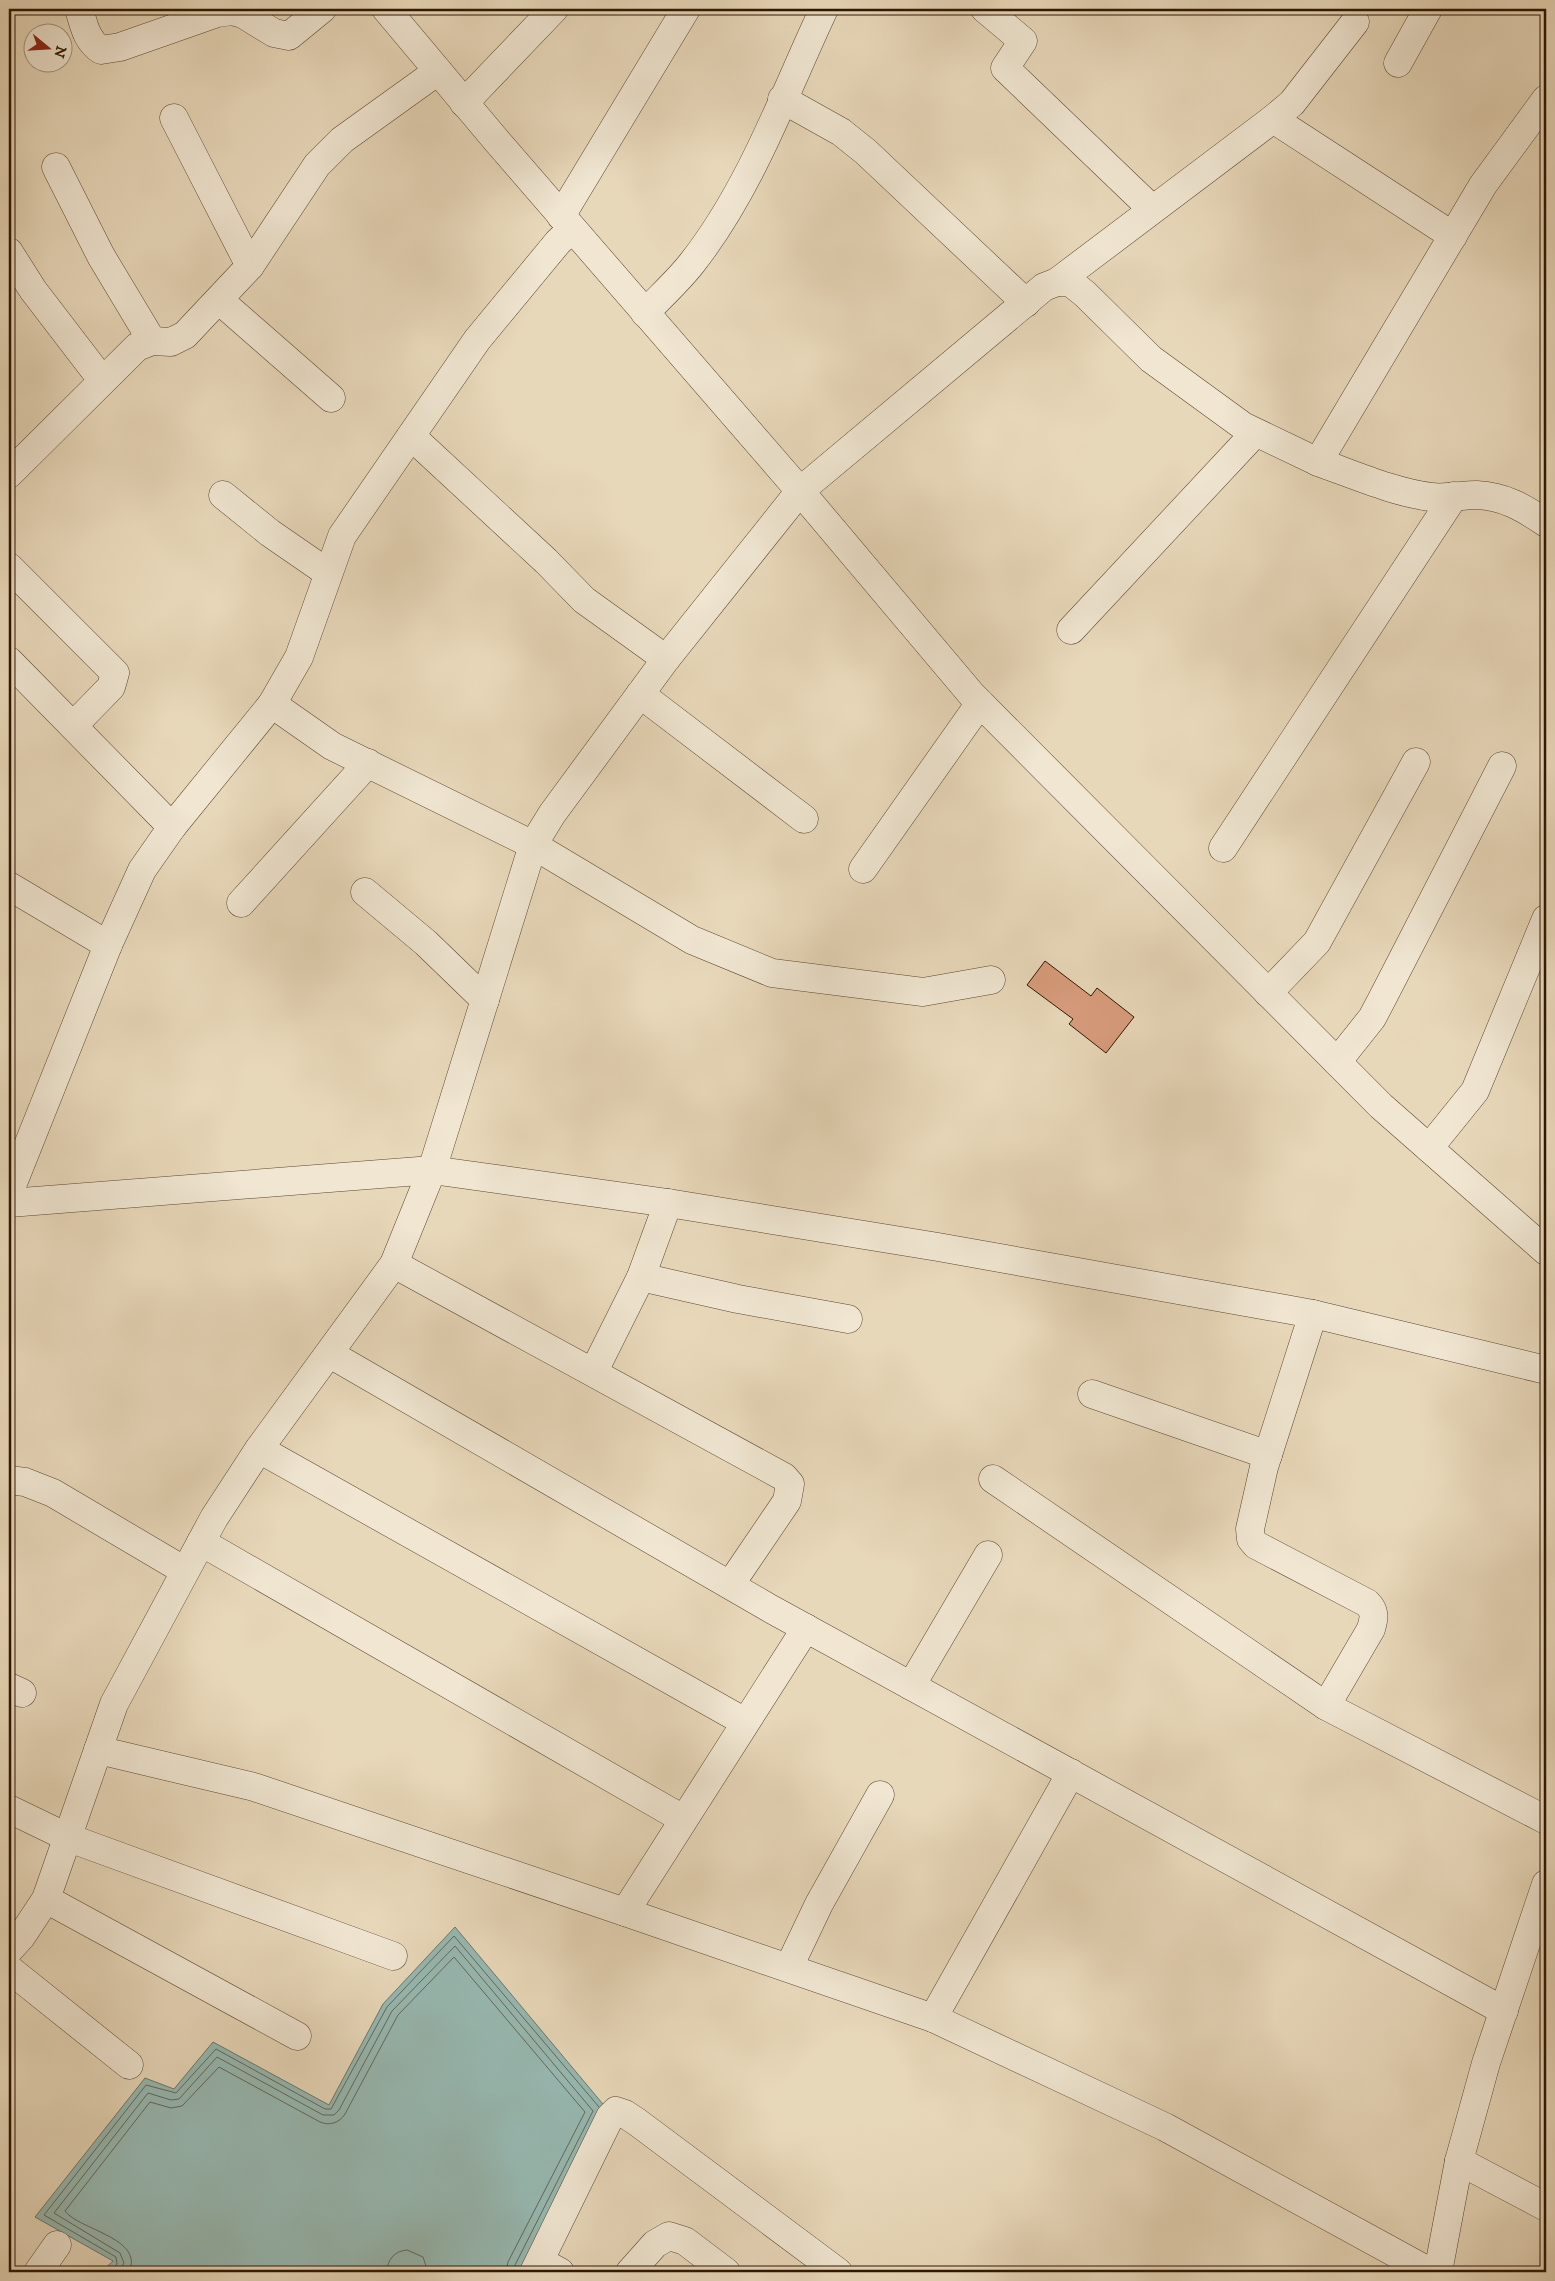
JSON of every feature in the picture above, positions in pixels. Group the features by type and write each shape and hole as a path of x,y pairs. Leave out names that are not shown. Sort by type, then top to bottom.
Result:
{"street":[{"path":"78,9 88,37 93,44 102,50 109,50 217,13 232,11 247,16 281,36 289,36 322,9"},
{"path":"386,9 567,223 980,702 1381,1106 1546,1251"},
{"path":"464,102 554,9"},
{"path":"9,1193 108,945 142,870 172,827 272,704 299,656 342,536 477,340 558,242 686,9"},
{"path":"645,313 692,264 728,210 744,182 824,9"},
{"path":"985,9 1023,41 1005,68 1152,209"},
{"path":"1398,63 1428,9"},
{"path":"13,1939 46,1899 69,1838 114,1704 201,1542 259,1449 394,1264 432,1170 533,845 552,814 666,659 800,491 1044,287 1057,282 1292,103 1355,22"},
{"path":"9,474 137,347 152,341 171,342 185,335 250,266 317,165 342,140 438,71"},
{"path":"782,99 841,132 866,152 1026,303"},
{"path":"1318,462 1483,185 1546,99"},
{"path":"174,118 250,266"},
{"path":"1273,119 1453,236"},
{"path":"56,166 101,256 152,341"},
{"path":"9,252 33,290 102,380"},
{"path":"1057,282 1070,282 1085,294 1151,359 1256,433 1318,462 1406,492 1432,497 1477,495 1499,498 1517,504 1546,523"},
{"path":"219,300 331,398"},
{"path":"1070,630 1256,433"},
{"path":"411,436 546,561 584,600 666,659"},
{"path":"223,494 270,533 328,573"},
{"path":"1223,848 1454,496"},
{"path":"9,567 115,673 111,687 73,726"},
{"path":"9,661 172,827"},
{"path":"640,694 804,819"},
{"path":"863,870 980,702"},
{"path":"272,704 332,746 533,845 692,940 772,973 923,992 991,980"},
{"path":"1268,993 1317,942 1416,762"},
{"path":"241,903 368,764"},
{"path":"1337,1062 1372,1018 1502,766"},
{"path":"9,886 108,945"},
{"path":"365,892 426,943 485,1000"},
{"path":"1428,1148 1475,1091 1538,961 1546,919"},
{"path":"9,1203 432,1170 668,1203 938,1247 1313,1314 1546,1370"},
{"path":"594,1371 641,1277 668,1203"},
{"path":"394,1264 594,1371 784,1477 790,1484 787,1501 730,1585"},
{"path":"641,1277 848,1319"},
{"path":"1313,1314 1268,1454 1252,1516 1252,1539 1268,1552 1367,1603 1373,1609 1374,1617 1371,1629 1326,1706"},
{"path":"330,1354 806,1628 1504,2011"},
{"path":"1092,1394 1268,1454"},
{"path":"259,1449 745,1722"},
{"path":"994,1479 1326,1706 1546,1820"},
{"path":"9,1480 25,1482 53,1493 185,1571"},
{"path":"201,1542 683,1819"},
{"path":"911,1686 988,1554"},
{"path":"625,1912 806,1628"},
{"path":"98,1750 254,1787 789,1967 933,2018 1165,2127 1430,2272"},
{"path":"933,2018 1071,1773"},
{"path":"789,1967 819,1904 880,1795"},
{"path":"9,1809 69,1838 393,1956"},
{"path":"1438,2272 1459,2161 1486,2063 1546,1884"},
{"path":"46,1899 297,2036"},
{"path":"9,1969 129,2064"},
{"path":"544,2268 610,2117 616,2111 625,2114 637,2122 838,2272"},
{"path":"1459,2161 1546,2207"},
{"path":"630,2272 655,2244 669,2236 685,2242 726,2272"},
{"path":"38,2272 57,2245"}],"water":[{"path":"455,1927 607,2109 524,2272 414,2272 406,2269 404,2272 101,2272 113,2261 35,2217 145,2078 174,2089 213,2042 329,2105 383,2004"}],"building":[{"path":"1045,961 1091,996 1097,988 1134,1017 1106,1053 1069,1024 1073,1019 1027,985"}]}
